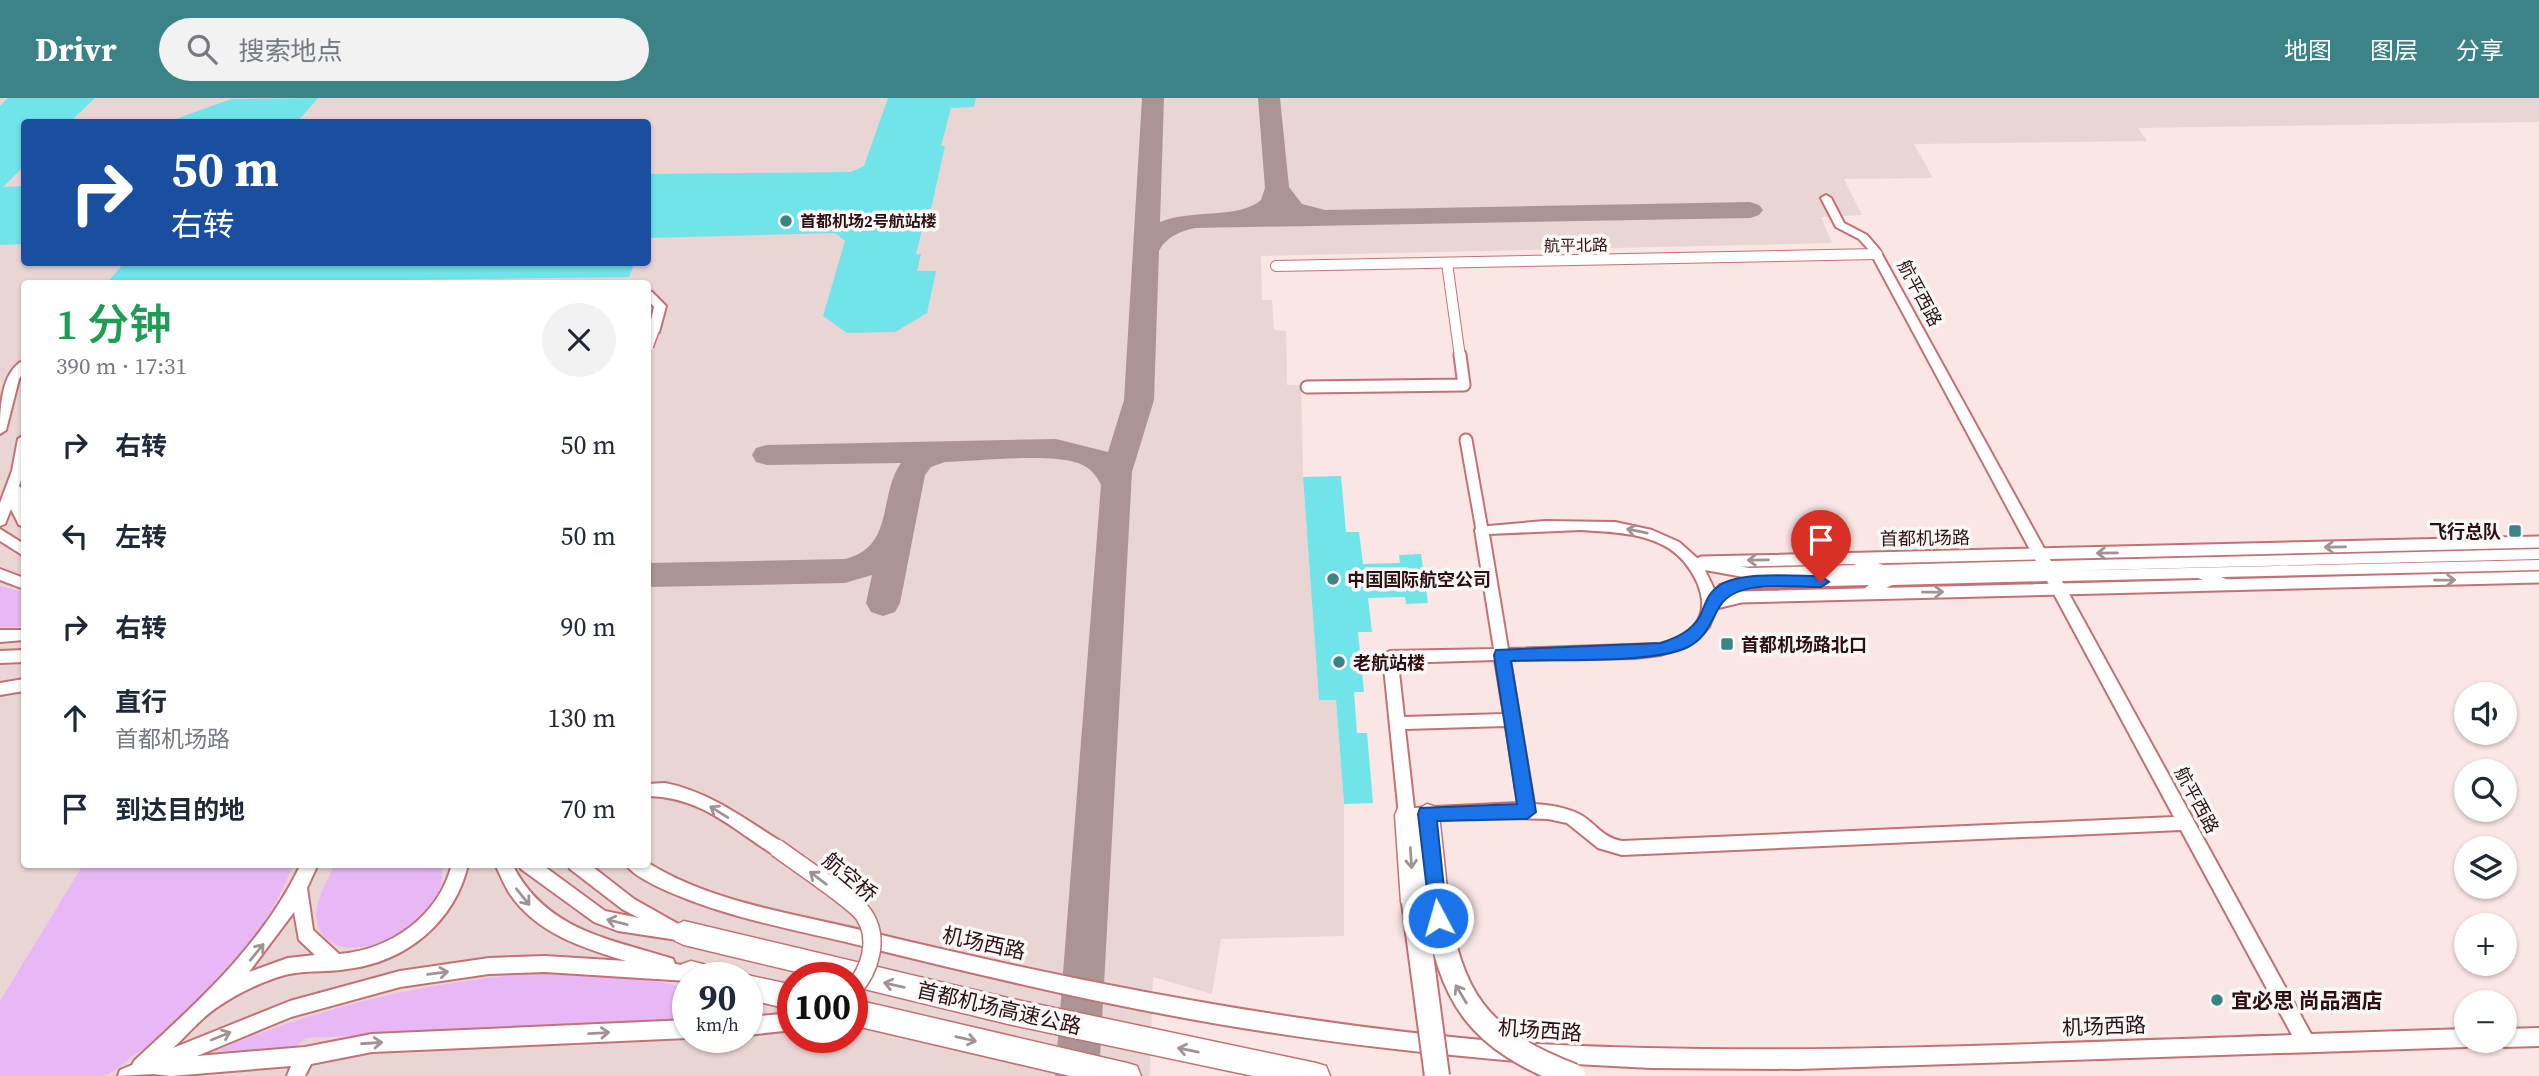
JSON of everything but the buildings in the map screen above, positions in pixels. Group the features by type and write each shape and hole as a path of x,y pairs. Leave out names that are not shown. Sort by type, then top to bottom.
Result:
{"highway":[{"path":"1417,814 1437,1076"},
{"path":"1425,900 1445,960 1462,997 1476,1016 1515,1050 1573,1076"},
{"name":"首都机场高速公路","path":"684,933 1008,1012 1316,1076"},
{"name":"首都机场高速公路","path":"868,1016 1127,1076"}],"street":[{"name":"航平西路","path":"1826,198 1840,225 1863,237 1877,254 2305,1042"},
{"name":"航平北路","path":"1276,266 1877,254"},
{"path":"1307,387 1464,385 1447,263"},
{"path":"651,296 657,300 660,309 651,338"},
{"path":"651,326 653,332"},
{"path":"0,429 13,378 21,361"},
{"path":"13,378 21,368"},
{"path":"1466,440 1527,812"},
{"path":"21,457 15,502 21,515"},
{"path":"0,521 18,471"},
{"path":"1482,530 1635,529 1675,544 1695,563 1703,575 1712,604 1707,619 1698,631 1682,642 1661,649 1390,657 1397,723 1417,814 1527,812 1566,815 1605,846 1622,848 2187,823"},
{"path":"0,534 21,549"},
{"name":"首都机场路","path":"1712,604 1741,597 1865,594 2204,551 2539,542"},
{"path":"2372,547 2408,563 2399,581"},
{"path":"2204,551 2197,568 2226,585"},
{"name":"首都机场路","path":"2408,563 2539,554"},
{"path":"1854,559 1887,575 1865,594"},
{"name":"首都机场路","path":"1695,563 1854,559 2226,585 2539,577"},
{"name":"首都机场路","path":"1695,563 1749,573 1887,575 2408,563 2539,565"},
{"name":"首都机场路","path":"1712,604 1725,589 1750,583 1887,575"},
{"path":"0,636 21,635"},
{"path":"0,657 21,656"},
{"path":"0,689 21,686"},
{"path":"1397,723 1513,720"},
{"name":"航空桥","path":"651,790 672,789 689,795 777,848 863,914 870,927 873,945 868,962"},
{"path":"131,1074 210,1002 261,947 300,891 309,868"},
{"path":"210,1002 286,966 365,958 394,947 417,932 453,891 459,868"},
{"path":"505,868 524,899 550,923 590,942 672,966"},
{"path":"533,868 600,917 618,923 684,933"},
{"path":"581,868 628,904 684,933"},
{"name":"机场西路","path":"640,868 664,883 711,901 918,952 1169,1007 1324,1033 1419,1044 1651,1059 1798,1060 2454,1038"},
{"path":"300,891 305,934 333,960"},
{"path":"131,1074 290,1009 400,979 489,967 536,964 672,973"},
{"path":"131,1074 181,1064 305,1056 372,1043 672,1030"},
{"path":"2517,1038 2539,1037"},
{"path":"296,1076 305,1056"}],"shaded area":[{"path":"0,98 2539,98 2539,122 2138,128 2147,141 1914,144 1933,178 1844,179 1862,215 1821,217 1832,243 1261,256 1262,300 1272,300 1274,330 1286,331 1287,385 1301,385 1303,477 1319,700 1336,700 1344,804 1344,936 1221,939 1212,994 1153,977 1150,1076 0,1076"},
{"path":"0,586 21,591 21,627 0,627"},
{"path":"81,868 292,868 265,920 227,971 182,1017 110,1073 102,1076 0,1076 0,1001"},
{"path":"333,868 443,868 438,896 423,918 409,929 373,945 354,948 338,945 325,937 317,921 319,900"},
{"path":"566,971 632,976 672,985 672,1021 306,1038 293,1049 216,1051 302,1019 387,995 520,974"}],"taxiway":[{"path":"1077,1076 1117,472 1139,400 1153,98"},
{"path":"1269,98 1277,188"},
{"path":"1243,218 1261,212 1270,205 1274,201 1277,188"},
{"path":"1277,188 1293,209 1318,216"},
{"path":"1146,251 1159,233 1195,220 1750,210"},
{"path":"942,451 1056,449 1075,452 1100,462 1112,475 1116,485"},
{"path":"767,455 942,451"},
{"path":"883,603 910,472 920,460 942,451"},
{"path":"651,575 845,571 861,566 882,554 896,533"}],"place":[{"name":"首都机场2号航站楼","path":"786,221"},
{"name":"飞行总队","path":"2515,531"},
{"name":"中国国际航空公司","path":"1333,579"},
{"name":"首都机场路北口","path":"1727,644"},
{"name":"老航站楼","path":"1339,662"},
{"name":"宜必思 尚品酒店","path":"2217,1000"}],"route":[{"path":"1438,918 1427,814 1527,812 1502,655 1661,649 1682,642 1698,631 1707,619 1712,604 1725,589 1750,583 1821,582"}]}
